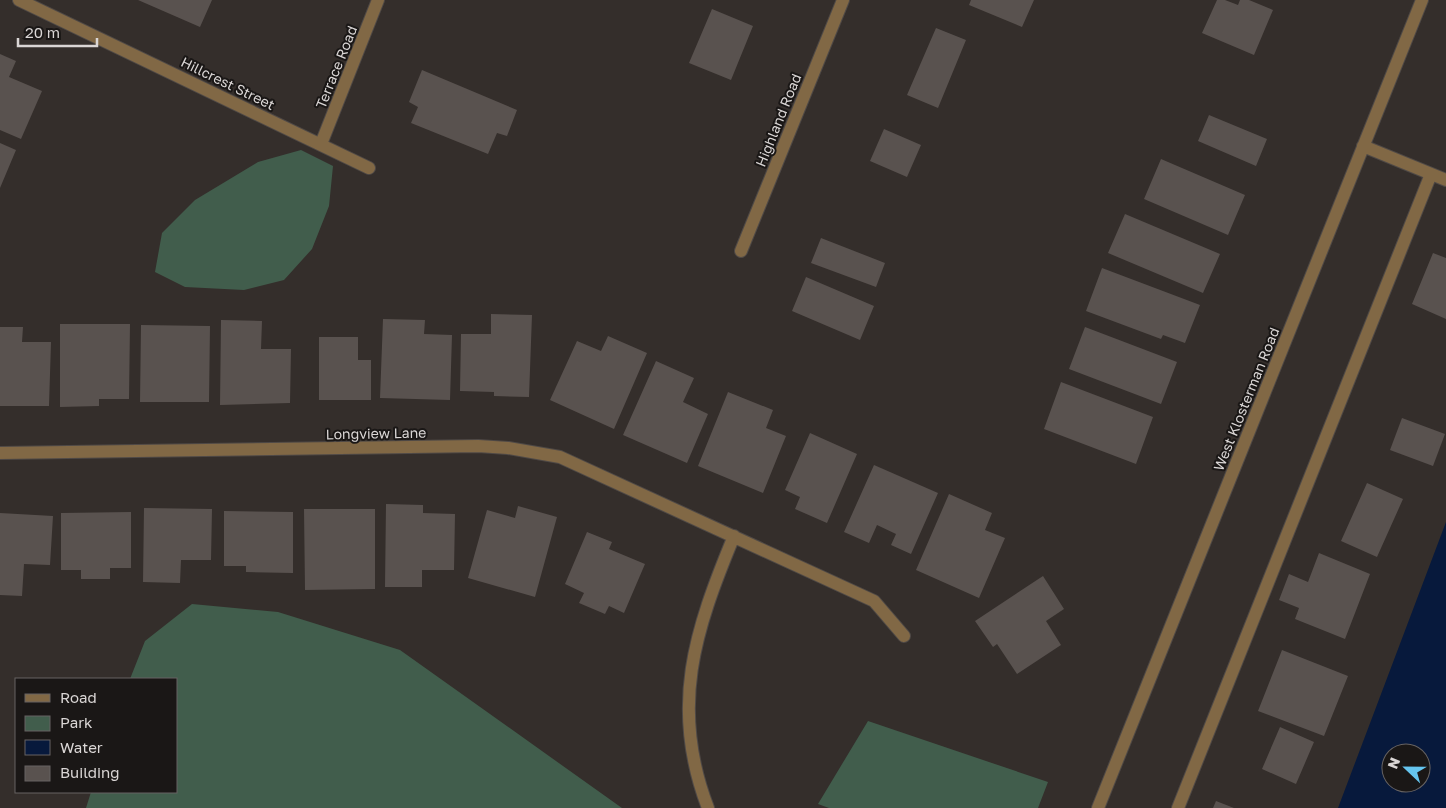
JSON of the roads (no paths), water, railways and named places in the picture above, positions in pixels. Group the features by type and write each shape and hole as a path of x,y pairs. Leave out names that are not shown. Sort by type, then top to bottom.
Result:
{"street":[{"name":"Hillcrest Street","path":"19,0 369,168"},
{"name":"Terrace Road","path":"321,144 378,0"},
{"name":"Highland Road","path":"742,252 843,0"},
{"name":"West Klosterman Road","path":"1098,808 1422,0"},
{"path":"1363,146 1446,180"},
{"path":"1178,808 1431,174"},
{"name":"Longview Lane","path":"0,453 478,446 508,448 560,457 874,601 904,636"},
{"path":"708,808 692,750 689,704 690,684 699,628 710,594 734,536"}],"water":[{"path":"1446,522 1446,808 1338,808"}]}
